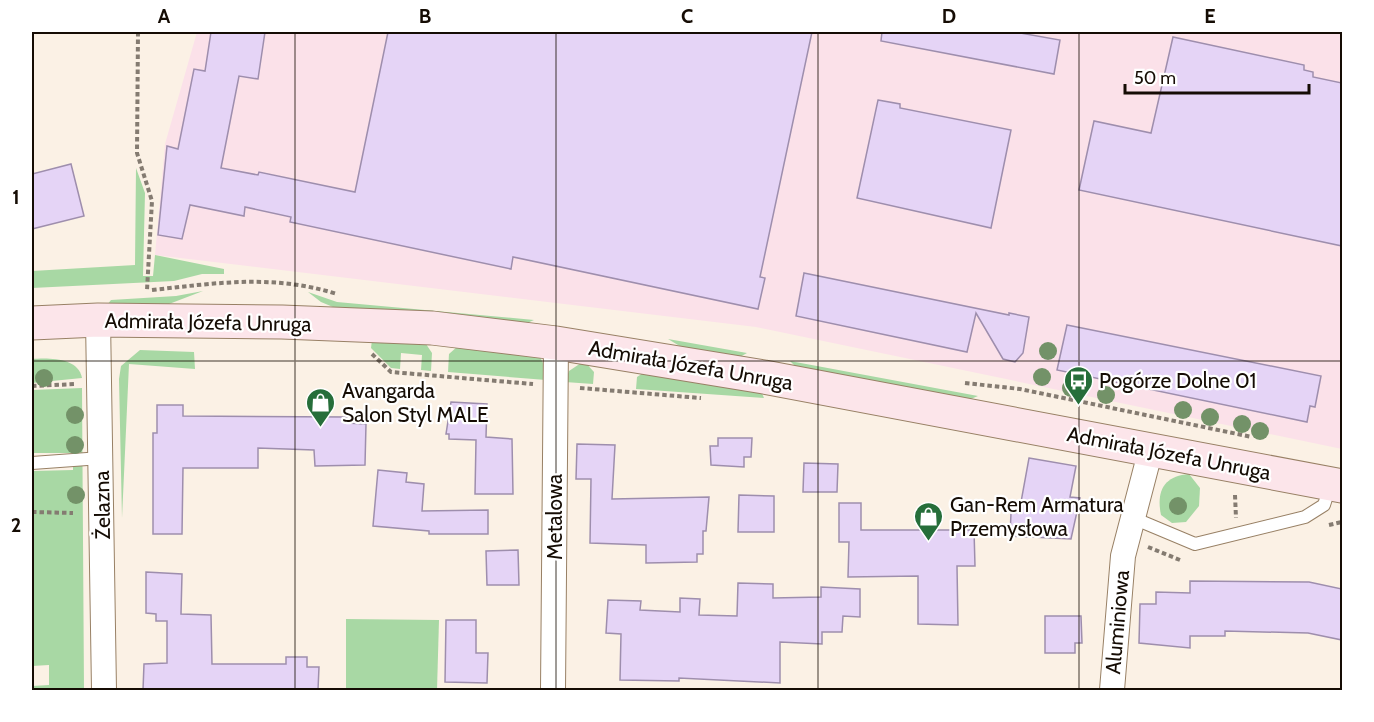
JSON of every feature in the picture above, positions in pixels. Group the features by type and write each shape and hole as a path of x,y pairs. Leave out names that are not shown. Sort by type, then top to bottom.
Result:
{"street":[{"name":"Admirała Józefa Unruga","path":"32,323 98,320 218,320 432,328 556,343 647,356 1337,485"},
{"name":"Żelazna","path":"98,320 104,690"},
{"name":"Metalowa","path":"553,690 556,343"},
{"name":"Aluminiowa","path":"1112,690 1123,556 1151,449"}],"lane":[{"path":"32,463 101,458"},
{"path":"1133,518 1195,544 1305,518 1324,505 1337,485"}],"path":[{"path":"138,32 137,153 152,201 147,290"},
{"path":"370,352 391,372 708,399"},
{"path":"32,386 66,384"},
{"path":"32,512 73,513"}],"shaded area":[{"path":"197,32 1342,32 1342,449 756,327 155,255 165,144"}],"green space":[{"path":"136,168 145,193 143,276 153,276 155,255 224,269 224,274 202,274 174,281 32,288 32,271 135,265"},
{"path":"203,291 169,304 107,305 111,300 176,296"},
{"path":"308,292 337,302 534,320 527,323 333,307 321,302"},
{"path":"668,339 747,353 738,358 683,348"},
{"path":"372,340 426,344 432,353 431,371 421,370 422,355 401,353 400,369 391,368 371,348"},
{"path":"458,346 540,357 544,365 546,380 448,372 449,354"},
{"path":"140,350 194,352 195,369 129,364 122,518 119,379 121,366"},
{"path":"32,359 69,362 75,366 82,378 32,383"},
{"path":"584,361 594,372 593,384 565,382 569,371"},
{"path":"790,361 978,396 966,401 797,368"},
{"path":"646,371 761,391 764,398 636,389 637,377"},
{"path":"82,388 84,690 32,690 32,686 49,685 49,665 32,666 32,471 73,470 73,453 32,453 32,390"},
{"path":"1189,474 1200,488 1199,506 1186,522 1172,523 1161,515 1161,492 1173,478"},
{"path":"346,619 439,620 437,690 346,690"}],"building":[{"path":"211,32 265,32 258,79 239,76 221,168 258,175 259,172 355,192 388,32 812,32 760,277 765,278 758,309 513,257 511,269 290,222 291,217 245,207 244,216 190,205 182,239 158,235 167,146 178,149 194,69 205,71"},
{"path":"882,32 1014,32 1060,40 1054,74 881,41"},
{"path":"1173,37 1304,65 1304,70 1313,72 1313,77 1342,83 1342,246 1079,190 1094,121 1151,133"},
{"path":"878,100 900,104 900,108 1011,130 991,228 857,198"},
{"path":"71,164 84,216 32,229 32,174"},
{"path":"804,273 1009,315 1009,313 1029,317 1023,353 1015,362 1003,359 976,313 967,352 796,316"},
{"path":"1067,325 1321,376 1315,407 1310,406 1307,422 1057,370"},
{"path":"451,402 487,404 486,437 512,439 513,494 475,494 476,440 449,439 449,434 446,434"},
{"path":"157,405 183,405 183,416 347,417 347,423 366,424 365,465 315,466 314,450 258,448 258,468 183,468 182,534 153,534 153,433 157,433"},
{"path":"718,438 752,438 751,457 744,457 744,467 711,465 710,446 718,446"},
{"path":"577,444 615,445 612,499 709,497 706,531 703,531 703,554 697,554 697,562 646,563 646,545 590,543 591,479 576,479"},
{"path":"1029,458 1076,466 1070,497 1080,498 1071,539 1010,536 1011,513 1019,513"},
{"path":"804,463 838,464 837,492 803,492"},
{"path":"378,470 407,473 406,482 424,484 422,511 488,510 488,534 429,534 429,531 373,526"},
{"path":"739,495 774,496 774,532 738,532"},
{"path":"839,503 861,503 861,530 974,530 975,566 957,566 958,625 918,624 918,576 848,577 849,542 839,542"},
{"path":"518,550 519,585 487,585 486,551"},
{"path":"146,572 182,574 181,614 211,615 212,664 286,664 286,657 307,657 307,667 319,667 318,690 143,690 144,664 167,663 167,621 156,621 156,614 146,613"},
{"path":"1190,581 1309,582 1342,589 1342,640 1308,633 1225,631 1225,636 1190,636 1190,648 1139,643 1140,604 1156,604 1156,592 1190,593"},
{"path":"738,583 773,584 773,598 821,597 821,587 860,589 860,617 843,616 842,632 822,632 822,644 780,642 780,683 679,678 679,681 620,680 621,634 606,633 608,600 641,601 640,610 680,612 680,598 700,599 699,615 737,616"},
{"path":"1045,616 1081,616 1082,643 1075,643 1075,653 1045,653"},
{"path":"446,620 476,620 476,653 488,653 487,683 445,682"}],"place":[{"name":"Pogórze Dolne 01","path":"1078,406"},
{"name":"Avangarda Salon Styl MALE","path":"321,428"},
{"name":"Gan-Rem Armatura Przemysłowa","path":"929,542"}]}
